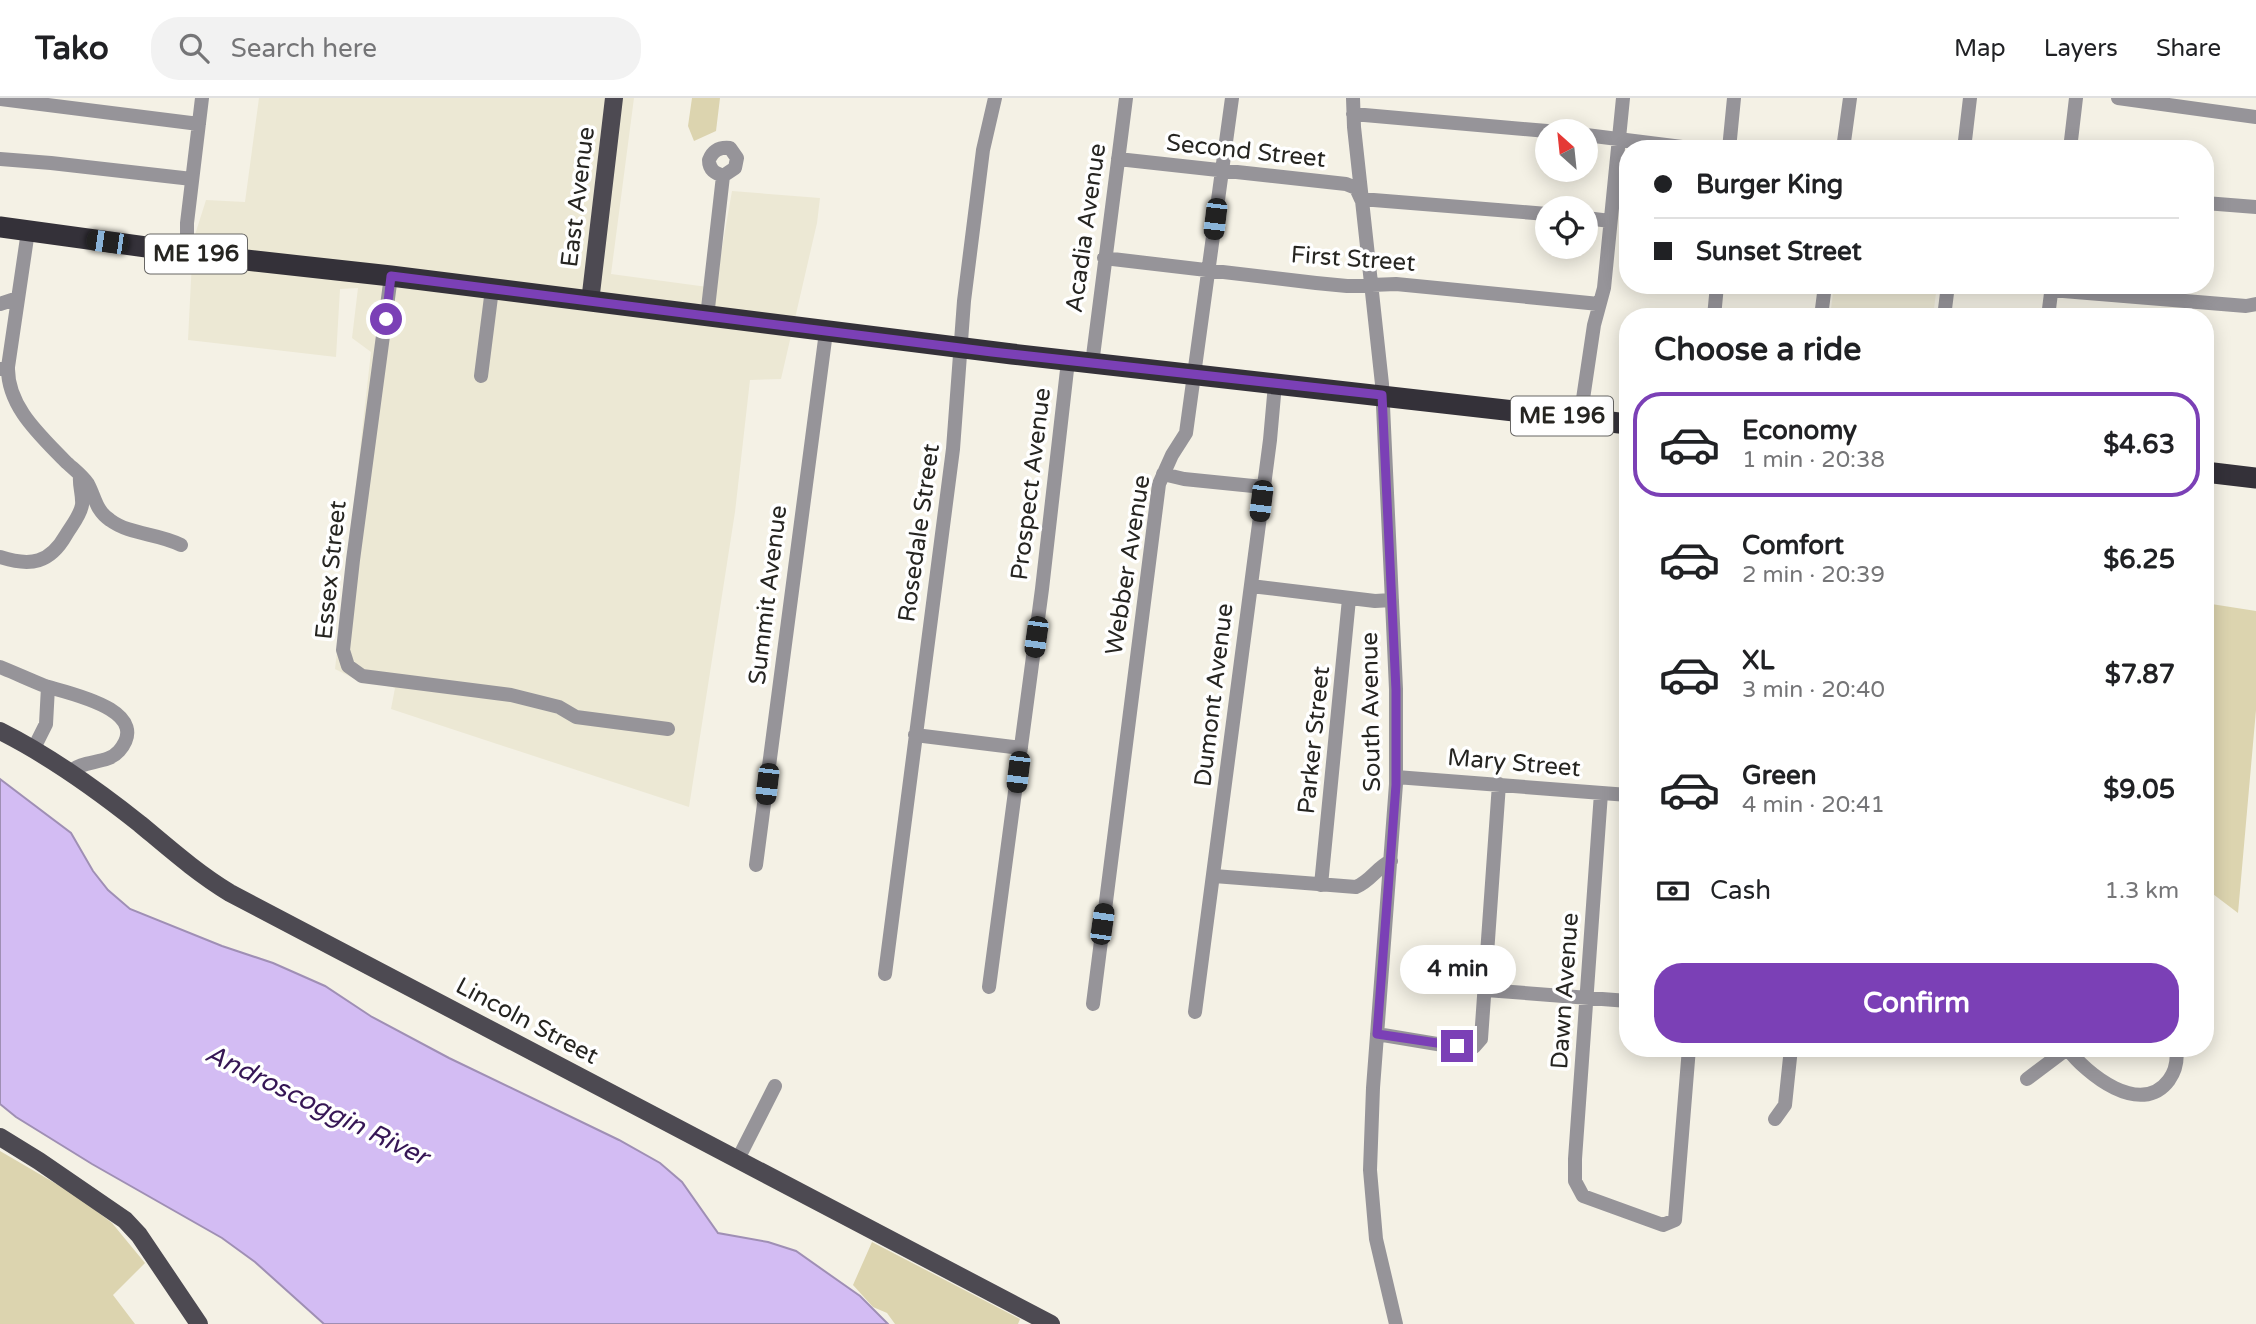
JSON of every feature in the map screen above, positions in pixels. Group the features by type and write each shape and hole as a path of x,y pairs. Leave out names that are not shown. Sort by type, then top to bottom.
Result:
{"highway":[{"name":"ME 196","path":"0,227 187,253 391,276 826,332 1619,423"},
{"path":"2214,473 2256,478"}],"main road":[{"name":"East Avenue","path":"590,302 614,98"},
{"name":"Lincoln Street","path":"0,731 34,748 70,772 200,875 230,893 1051,1324"},
{"path":"0,1137 51,1168 125,1220 147,1246 199,1324"}],"street":[{"path":"187,253 187,223 202,98"},
{"name":"Rosedale Street","path":"885,974 953,449 964,301 983,150 995,98"},
{"name":"Acadia Avenue","path":"1092,363 1126,98"},
{"name":"Webber Avenue","path":"1093,1004 1159,484 1172,454 1186,433 1232,98"},
{"name":"South Avenue","path":"1353,98 1382,395 1392,600 1396,777 1370,1146 1375,1231 1396,1324"},
{"path":"1580,419 1604,288 1623,98"},
{"path":"1730,140 1734,98"},
{"path":"1844,140 1850,98"},
{"path":"1965,140 1970,98"},
{"path":"2071,140 2076,98"},
{"path":"2118,98 2182,102 2256,117"},
{"path":"0,100 75,103 199,124"},
{"path":"1353,114 1535,130"},
{"path":"1598,136 1633,140"},
{"path":"0,159 192,179"},
{"name":"Second Street","path":"1118,159 1346,184 1356,188 1361,199"},
{"path":"707,317 723,176"},
{"path":"1361,199 1535,213"},
{"path":"2214,204 2256,207"},
{"path":"1598,219 1610,220"},
{"path":"28,231 4,368 13,396 26,418 88,485 99,511 130,530 161,536 181,545"},
{"name":"First Street","path":"1104,258 1337,285 1396,284 1599,304"},
{"name":"Essex Street","path":"391,276 343,650 348,666 362,676 510,695 559,706 576,717 668,729"},
{"path":"481,376 492,289"},
{"path":"2117,294 2246,306 2256,304"},
{"path":"0,304 18,298"},
{"name":"Summit Avenue","path":"757,865 826,332"},
{"name":"Prospect Avenue","path":"989,987 1042,590 1068,361"},
{"name":"Dumont Avenue","path":"1195,1012 1275,384"},
{"path":"1163,474 1184,479 1263,486"},
{"path":"0,556 19,561 36,561 52,555 63,541 80,509 80,475"},
{"path":"1251,586 1349,598 1392,600"},
{"name":"Parker Street","path":"1321,885 1349,622 1349,598"},
{"path":"0,667 48,687 97,702 117,715 126,730 123,744 114,755 79,766 70,772"},
{"path":"34,748 46,724 48,687"},
{"path":"915,735 1021,748"},
{"name":"Mary Street","path":"1396,777 1619,794"},
{"path":"1377,1034 1457,1046 1476,1045 1482,1039 1499,784"},
{"name":"Dawn Avenue","path":"1601,793 1575,1159 1575,1181 1578,1190 1591,1200 1663,1225 1671,1224 1676,1216 1688,1057"},
{"path":"1214,876 1356,887 1365,883 1382,864 1391,861"},
{"path":"1486,990 1619,1001"},
{"path":"1775,1119 1782,1111 1788,1091 1790,1057"},
{"path":"2027,1079 2056,1057"},
{"path":"2075,1057 2099,1080 2117,1090 2144,1095 2167,1083 2176,1066 2176,1057"},
{"path":"738,1159 775,1086"}],"shaded area":[{"path":"259,98 634,98 611,274 715,288 732,191 820,198 817,223 781,379 750,380 735,512 689,807 391,709 395,688 353,678 335,669 371,352 352,338 358,288 340,289 336,357 188,340 193,241 206,200 245,202"},
{"path":"692,98 720,98 716,131 694,141 688,126"},
{"path":"1833,294 1936,294 1934,308 1831,308"},
{"path":"2214,604 2256,611 2256,710 2238,913 2214,895"},
{"path":"0,1151 77,1196 112,1223 145,1263 113,1295 135,1324 0,1324"},
{"path":"872,1242 1020,1319 1018,1324 895,1324 887,1313 873,1307 853,1285"}],"water":[{"name":"Androscoggin River","path":"0,779 71,833 93,871 108,890 130,909 222,946 273,963 325,986 372,1017 449,1058 619,1140 660,1163 682,1182 718,1233 768,1242 796,1251 860,1296 888,1324 324,1324 255,1262 222,1238 92,1164 16,1117 0,1104"}],"route":[{"path":"386,319 391,276 992,352 1382,395 1396,690 1396,785 1377,1034 1457,1046"}]}
